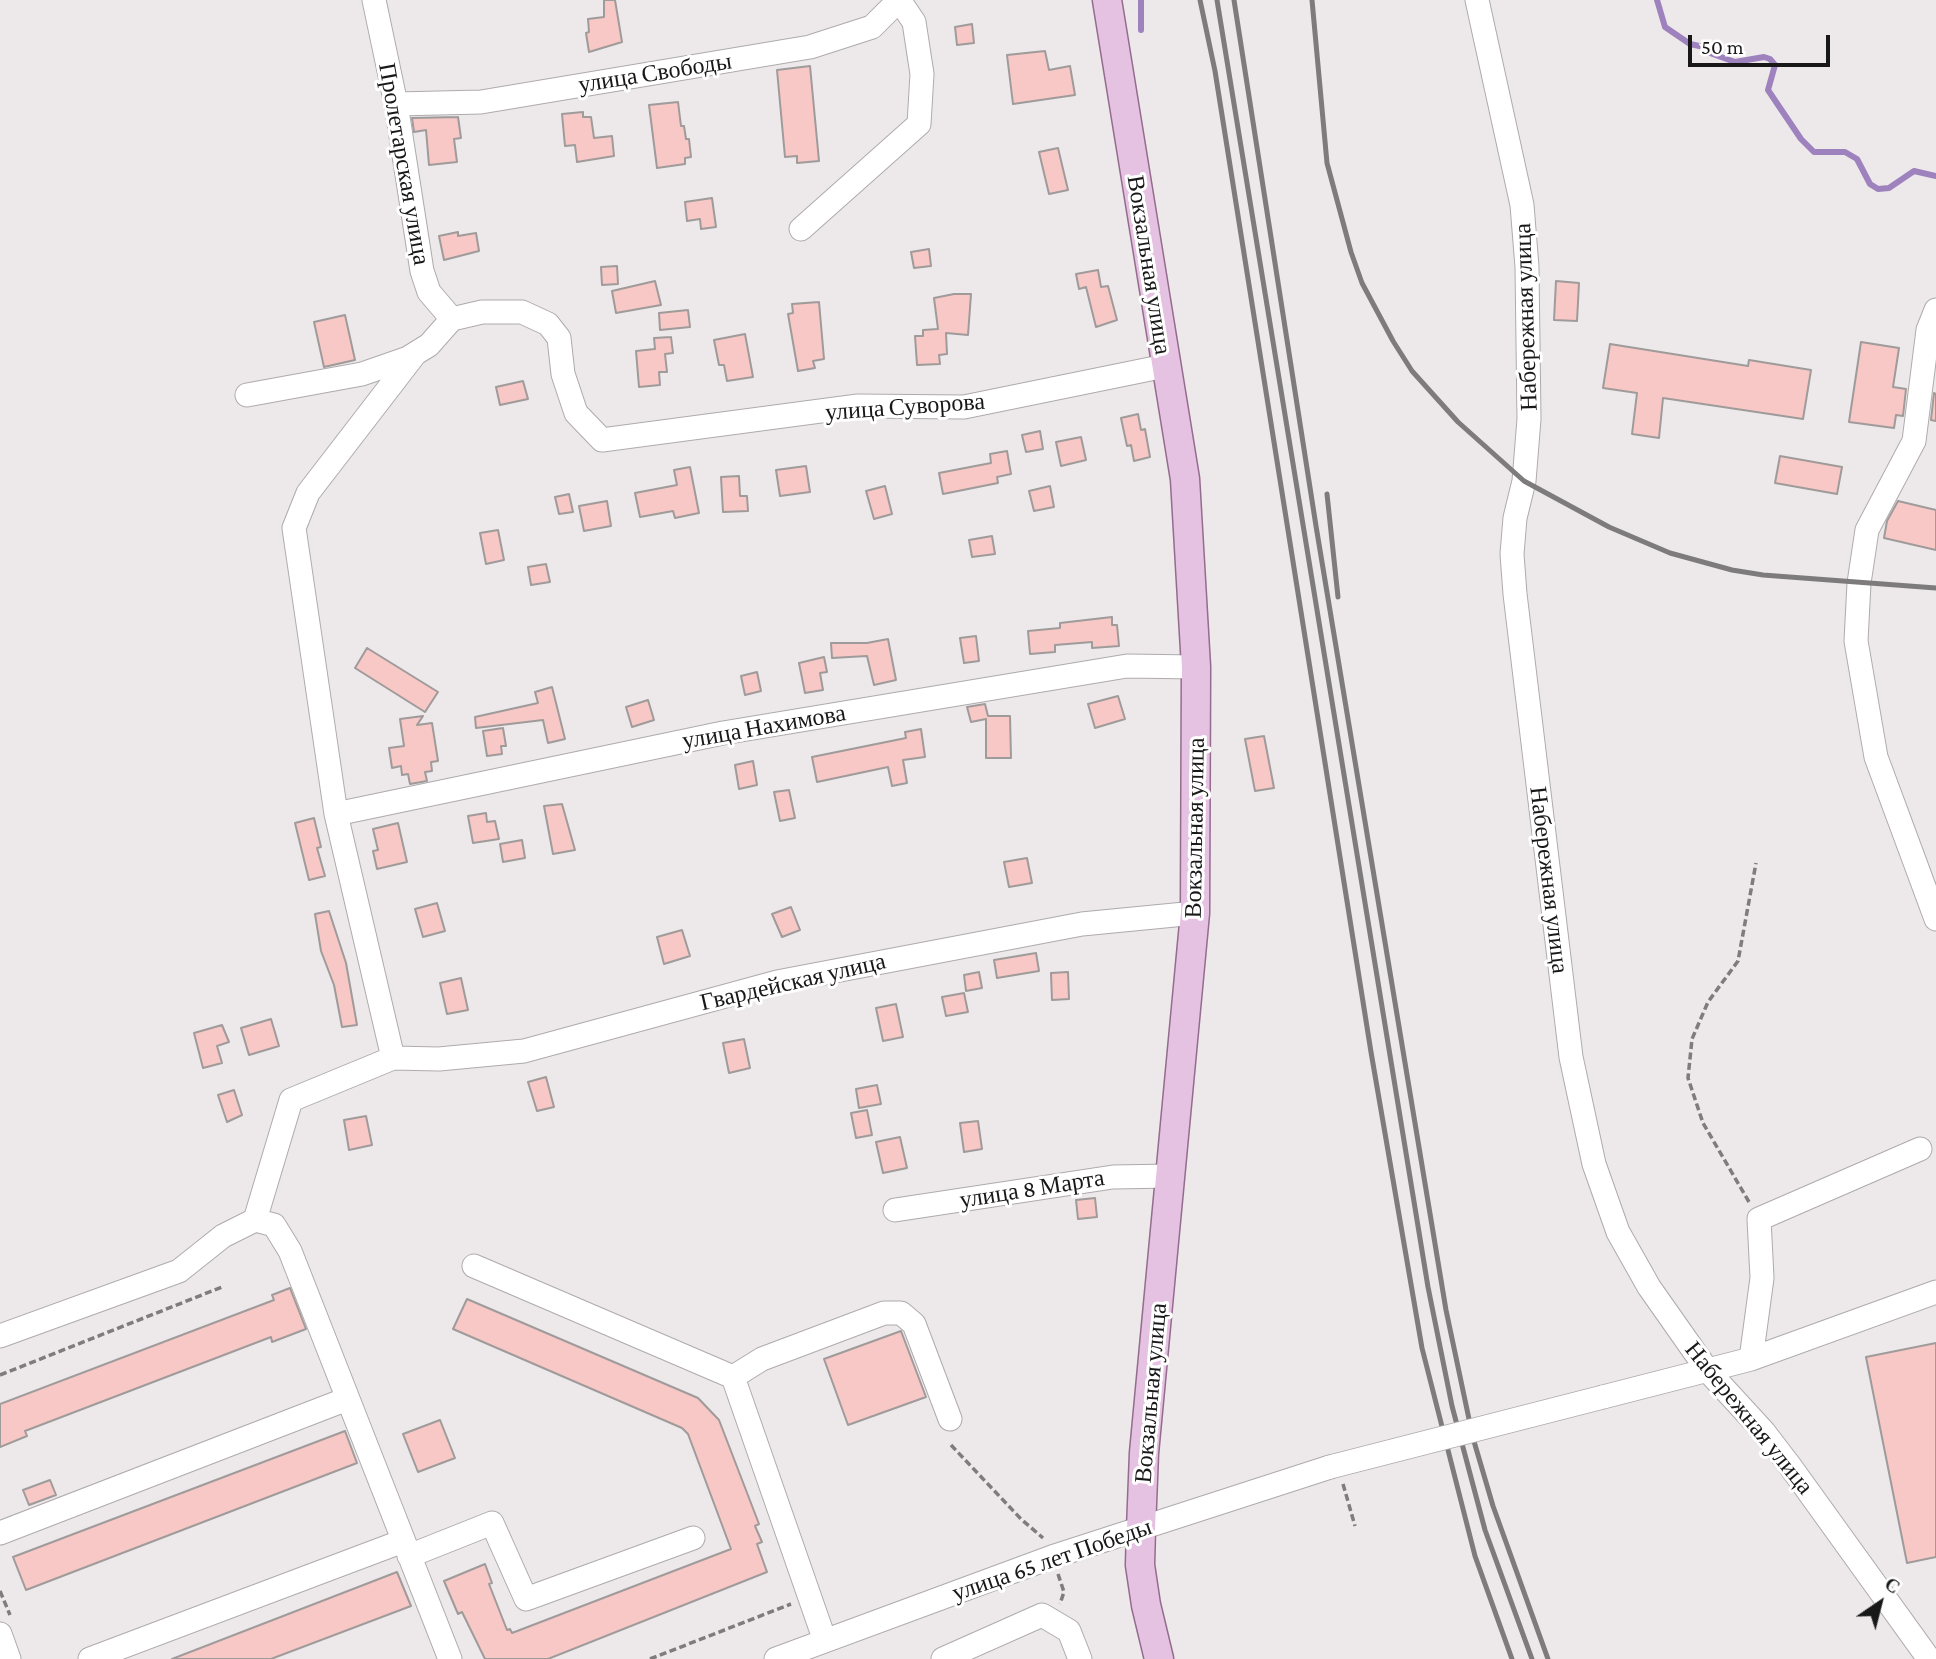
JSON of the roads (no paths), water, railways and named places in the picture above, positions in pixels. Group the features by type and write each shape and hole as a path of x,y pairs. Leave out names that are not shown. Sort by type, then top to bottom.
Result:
{"main road":[{"name":"Вокзальная улица","path":"1107,0 1185,479 1196,667 1195,913 1144,1453 1140,1529 1144,1592 1159,1659"}],"street":[{"name":"Пролетарская улица","path":"374,0 396,104 422,271 429,292 452,319"},
{"name":"улица Свободы","path":"396,104 481,102 810,47 872,27 899,0"},
{"path":"801,229 919,124 922,74 915,22 899,0"},
{"name":"Набережная улица","path":"1477,0 1521,205 1527,279 1529,419 1524,481 1512,554 1515,594 1571,1057 1594,1164 1618,1232 1649,1287 1708,1371 1764,1432 1929,1659"},
{"path":"1936,310 1928,330 1914,441 1867,530 1859,583 1856,641 1876,757 1936,919"},
{"name":"улица Суворова","path":"452,319 482,312 522,312 548,324 559,338 563,374 576,413 602,440 858,406 964,407 1165,366"},
{"path":"247,395 362,374 416,353 429,345 452,319"},
{"path":"255,1220 291,1100 393,1058 336,814 294,527 308,494 416,353"},
{"name":"улица Нахимова","path":"336,814 723,733 1127,666 1196,667"},
{"name":"Гвардейская улица","path":"393,1058 439,1059 524,1051 777,982 1082,924 1195,913"},
{"path":"1751,1359 1762,1278 1759,1219 1920,1149"},
{"name":"улица 8 Марта","path":"895,1210 1113,1177 1171,1176"},
{"path":"0,1336 179,1271 223,1236 255,1220 274,1225 290,1251 450,1659"},
{"path":"474,1266 733,1377 825,1641"},
{"name":"улица 65 лет Победы","path":"776,1659 1052,1557 1140,1529 1603,1397 1751,1359 1936,1292"},
{"path":"733,1377 762,1359 884,1313 901,1313 914,1324 950,1419"},
{"path":"0,1533 346,1399"},
{"path":"90,1659 406,1548 492,1523 526,1599 693,1538"},
{"path":"958,1656 1042,1615 1069,1631 1080,1659"},
{"path":"0,1634 9,1659"}],"waterway":[{"path":"1141,0 1141,30"},
{"path":"1657,0 1665,27 1690,44 1704,47 1710,53 1735,62 1764,57 1770,59 1775,65 1768,90 1801,139 1814,152 1845,152 1857,159 1870,184 1878,189 1889,188 1914,171 1936,176"}],"railway":[{"path":"1200,0 1215,71 1371,1052 1422,1348 1475,1556 1512,1659"},
{"path":"1217,0 1428,1287 1452,1406 1485,1530 1532,1659"},
{"path":"1234,0 1316,526 1446,1310 1473,1438 1493,1506 1548,1659"},
{"path":"1312,0 1327,163 1351,252 1362,283 1393,341 1412,371 1458,422 1524,481 1609,527 1670,553 1732,570 1763,575 1936,588"},
{"path":"1327,494 1338,597"}]}
